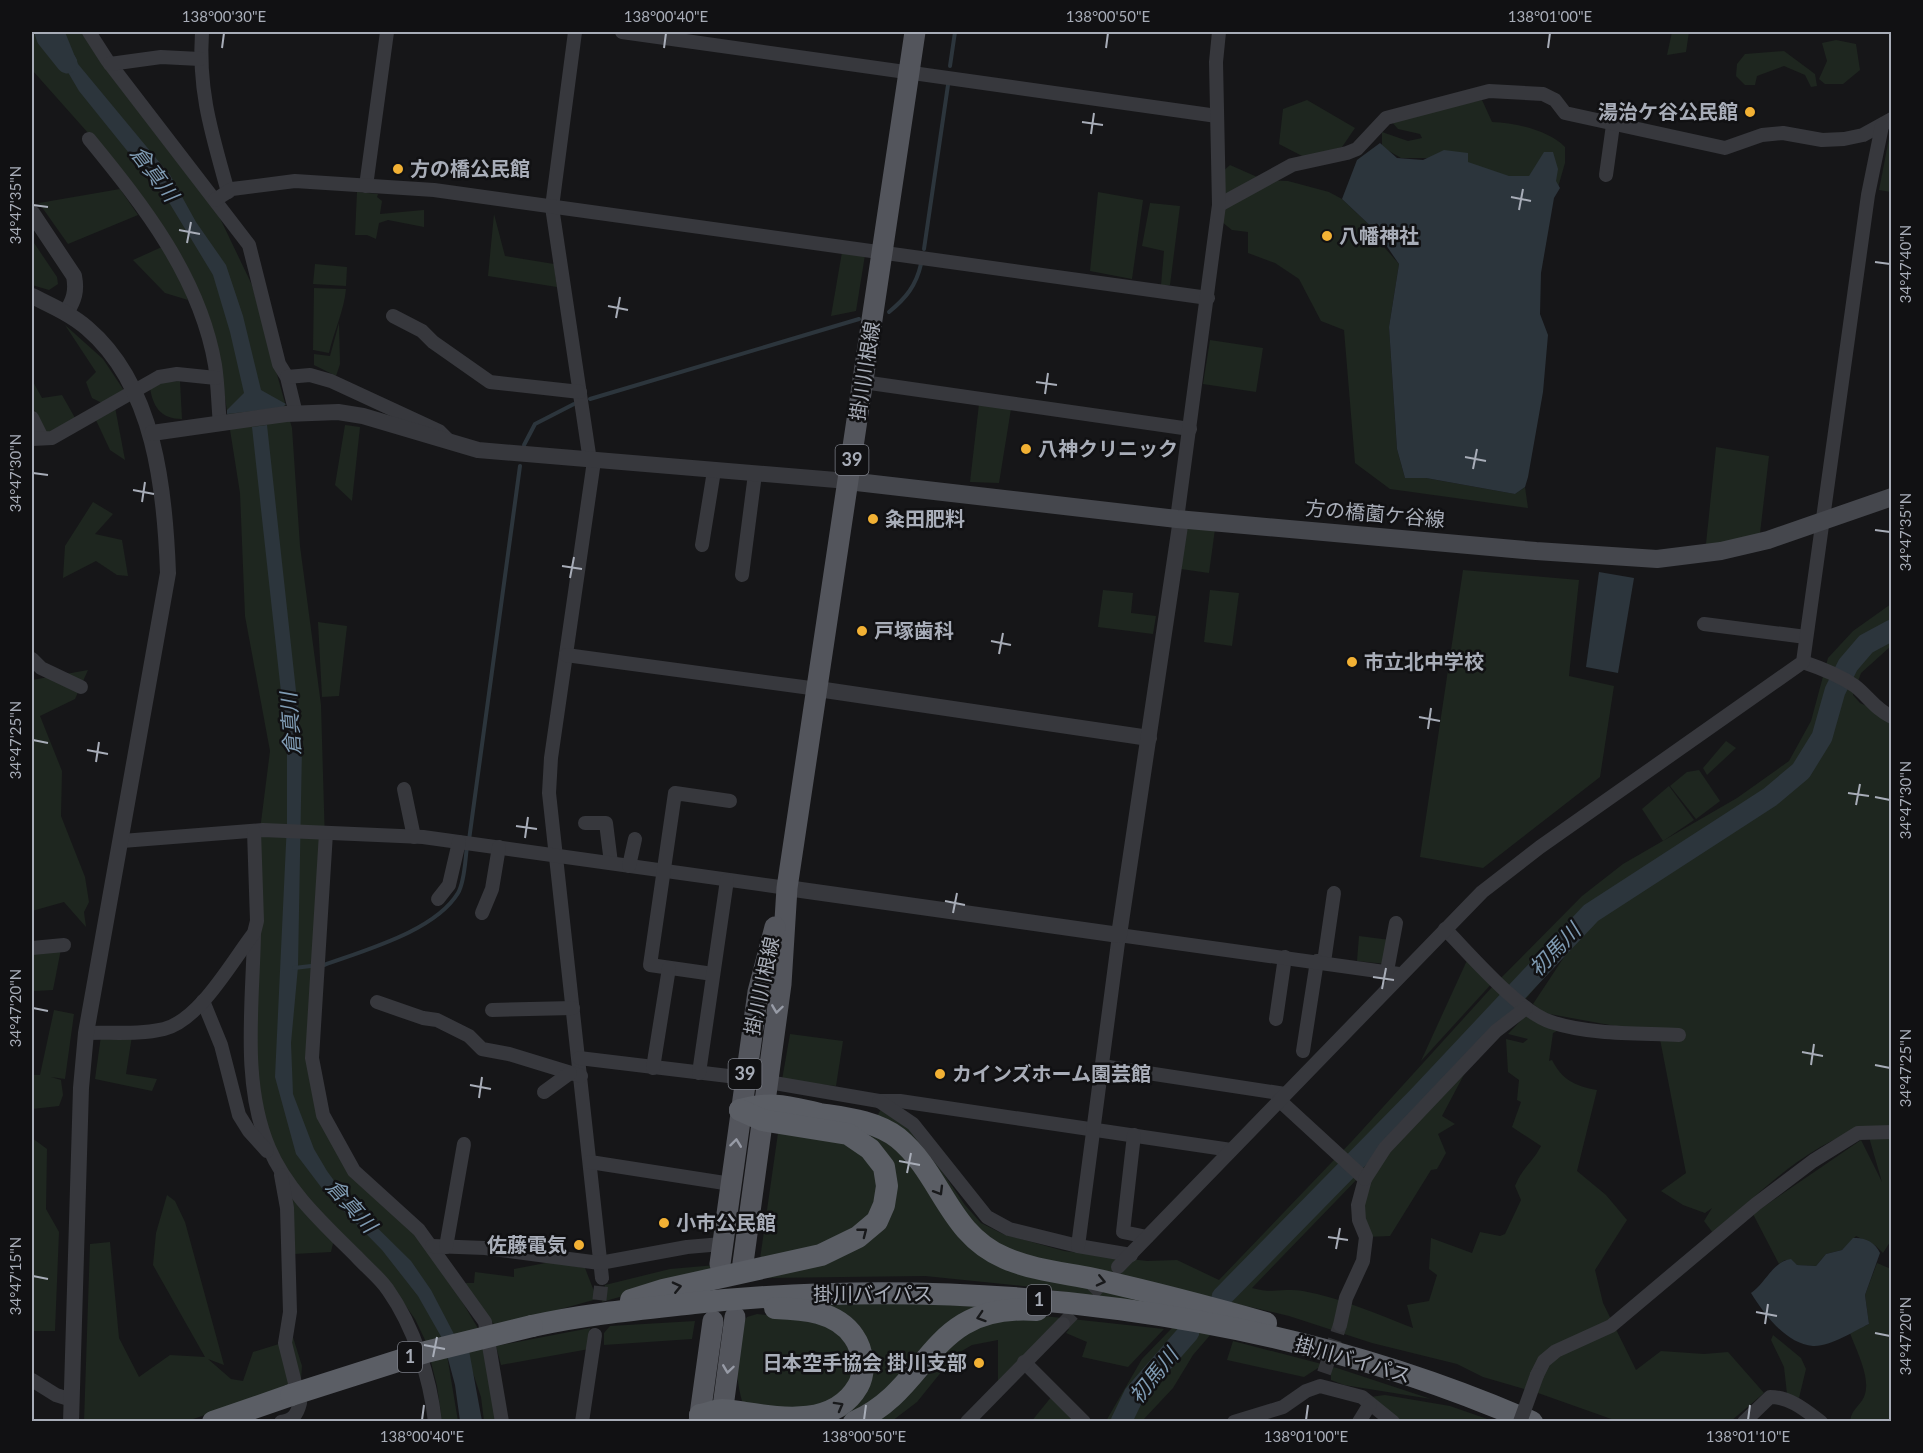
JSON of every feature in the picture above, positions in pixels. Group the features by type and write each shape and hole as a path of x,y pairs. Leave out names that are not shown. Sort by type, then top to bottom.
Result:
{"highway":[{"path":"581,1315 663,1290 821,1255 858,1237 877,1221 884,1205 886,1186 884,1167 870,1149 848,1134 764,1102"},
{"path":"740,1110 764,1102 868,1123 897,1137 922,1164 956,1220 978,1243 1006,1259 1189,1301 1357,1349 1430,1375 1468,1394"},
{"name":"掛川バイパス","path":"213,1422 426,1352 581,1315 775,1296 896,1292 991,1295 1120,1309 1185,1320 1282,1340 1468,1394 1532,1422"},
{"path":"581,1315 661,1314 761,1307 805,1310 838,1321 855,1338 860,1348 861,1380 852,1397 844,1404 823,1414 793,1419 711,1418"},
{"path":"854,1422 870,1414 896,1395 942,1338 964,1323 992,1313 1030,1310 1185,1320"}],"main road":[{"name":"掛川川根線","path":"743,1263 781,984 787,888 915,32"},
{"name":"方の橋薗ケ谷線","path":"848,482 1179,519 1536,551 1656,559 1721,551 1768,540 1892,497"},
{"name":"掛川川根線","path":"721,1254 758,992 787,888"},
{"path":"711,1418 735,1317"},
{"path":"711,1418 713,1321"}],"street":[{"path":"89,32 110,64 249,245 279,364 287,377 291,414"},
{"path":"202,32 200,59 204,108 228,192"},
{"path":"366,186 387,32"},
{"path":"575,32 552,207 592,461 550,770 549,793 554,854 579,1059 575,1074 590,1162 602,1278"},
{"path":"622,32 1217,116"},
{"path":"1078,1246 1119,935 1179,519 1219,205 1217,116 1219,32"},
{"path":"1218,48 1225,32"},
{"path":"110,64 161,57 200,59"},
{"path":"1219,205 1292,165 1357,149 1386,118 1490,91 1543,94 1555,100 1564,113 1725,148 1773,134 1822,140 1844,139 1863,135 1887,122"},
{"path":"1118,1267 1282,1097 1393,973 1482,892 1540,847 1803,662 1868,195 1887,122"},
{"path":"1606,176 1613,125"},
{"path":"89,139 132,191 177,261 206,332 225,423"},
{"path":"215,200 228,192 295,180 434,190 883,255 1208,298"},
{"path":"32,213 74,276 76,287 74,299 66,313"},
{"path":"32,296 66,313 87,327 106,346 133,390 152,433 167,537 168,573 86,1033 81,1088 71,1422"},
{"path":"393,316 422,332 490,382 580,392"},
{"path":"32,418 37,439 52,438 159,377 177,374 216,378"},
{"path":"287,377 310,375 331,381 439,431 451,444"},
{"path":"863,382 1190,429"},
{"path":"152,433 291,414 338,412 363,416 451,444 478,450 848,482"},
{"path":"702,545 714,471"},
{"path":"742,576 755,474"},
{"path":"1704,624 1806,637"},
{"path":"566,655 818,689 1149,738"},
{"path":"32,659 40,668 81,687"},
{"path":"1803,662 1821,668 1856,687 1882,713 1892,717"},
{"path":"404,789 414,837"},
{"path":"713,974 650,965 675,793 730,801"},
{"path":"585,823 606,823 611,863"},
{"path":"122,841 259,831 414,837 554,854 664,872 1320,961 1393,973"},
{"path":"259,831 254,933 252,1070 258,1113 278,1165 287,1208 290,1312 285,1343 300,1404 297,1413 289,1420 281,1422"},
{"path":"324,832 312,1058 323,1115 354,1171 418,1230 439,1246 485,1322 502,1422"},
{"path":"629,866 635,839"},
{"path":"438,899 448,885 459,842"},
{"path":"482,914 492,890 500,847"},
{"path":"699,1073 727,880"},
{"path":"1303,1051 1334,893"},
{"path":"1393,973 1396,923"},
{"path":"1444,929 1524,1006 1550,1022 1598,1030 1679,1035"},
{"path":"86,1033 163,1029 179,1023 203,1001 254,933"},
{"path":"32,948 64,945"},
{"path":"1276,1018 1286,957"},
{"path":"653,1068 669,968"},
{"path":"203,1001 221,1045 239,1115 249,1131 330,1229 393,1297 409,1323 433,1405 435,1422"},
{"path":"377,1002 423,1018 437,1020 469,1036 482,1049 509,1054 575,1074"},
{"path":"1340,1325 1346,1298 1363,1261 1366,1237 1359,1220 1358,1205 1362,1177 1385,1148 1496,1031 1524,1006"},
{"path":"492,1010 573,1008"},
{"path":"579,1059 745,1078 764,1102 900,1101 1231,1150"},
{"path":"1102,1066 1282,1097 1362,1177"},
{"path":"544,1092 575,1074"},
{"path":"879,1101 913,1124 987,1217 1009,1229 1078,1246 1131,1254"},
{"path":"1520,1422 1544,1361 1556,1351 1611,1326 1756,1204 1813,1161 1858,1133 1892,1132"},
{"path":"1134,1135 1123,1232 1147,1237"},
{"path":"439,1246 464,1144"},
{"path":"590,1162 731,1184"},
{"path":"439,1246 485,1248 600,1263 687,1247 721,1254"},
{"path":"967,1422 1063,1324"},
{"path":"582,1422 595,1335"},
{"path":"1024,1362 1084,1422"},
{"path":"32,1380 56,1395 72,1400"},
{"path":"1234,1422 1283,1407 1322,1380 1362,1397 1394,1422"},
{"path":"1744,1422 1770,1397 1779,1397 1799,1405 1821,1422"},
{"path":"1359,1422 1370,1404"}],"shaded area":[{"path":"32,32 87,32 207,191 252,285 292,428 300,546 321,705 325,843 316,1104 342,1153 433,1253 479,1330 447,1355 458,1421 442,1421 437,1386 426,1342 415,1319 385,1277 284,1178 261,1124 252,1052 259,838 270,751 245,616 240,493 218,354 193,285 121,170 33,71"},
{"path":"1672,32 1689,32 1686,52 1667,55"},
{"path":"1836,40 1856,44 1860,70 1843,84 1825,84 1819,79 1827,61 1822,43"},
{"path":"1784,51 1815,74 1817,86 1811,87 1805,75 1784,66 1757,76 1755,85 1745,85 1736,76 1737,64 1745,54"},
{"path":"1307,100 1355,128 1342,147 1306,158 1279,144 1283,109"},
{"path":"1482,100 1492,122 1531,128 1550,136 1565,147 1565,163 1556,194 1438,158 1401,158 1382,147 1382,132 1408,141 1422,138 1420,134 1398,129 1390,120"},
{"path":"1891,128 1891,192 1879,190"},
{"path":"1230,165 1264,180 1288,181 1329,192 1342,199 1377,232 1385,248 1399,264 1389,327 1397,449 1405,478 1426,478 1515,494 1525,487 1528,508 1390,489 1355,463 1344,330 1321,321 1299,279 1275,263 1248,253 1248,232 1232,230 1217,218 1222,172"},
{"path":"120,189 138,215 68,244 39,203"},
{"path":"357,192 378,194 377,197 382,201 380,214 424,210 424,227 388,220 379,223 376,239 367,235 355,235"},
{"path":"1098,192 1143,200 1132,279 1090,271"},
{"path":"1150,203 1180,206 1170,285 1161,285 1164,251 1142,246"},
{"path":"494,214 505,256 554,264 557,287 488,276"},
{"path":"32,240 57,277 58,284 49,290 32,285"},
{"path":"164,246 184,285 188,300 165,293 133,260"},
{"path":"842,252 865,255 856,311 831,316"},
{"path":"315,264 347,267 346,286 313,284"},
{"path":"314,288 346,289 329,353 313,350"},
{"path":"339,323 340,364 336,376 314,365 314,354 330,356"},
{"path":"65,325 103,359 125,392 102,403 92,398 86,382 96,372"},
{"path":"1210,340 1263,348 1256,392 1203,384"},
{"path":"32,380 42,398 62,395 75,418 47,435 32,406"},
{"path":"180,381 182,419 169,417 159,411 153,401 150,388 162,382"},
{"path":"979,404 1011,409 999,483 970,482"},
{"path":"115,407 125,460 110,450 95,418"},
{"path":"345,425 360,427 352,501 335,485"},
{"path":"1716,447 1769,456 1759,542 1706,544"},
{"path":"93,502 113,514 95,534 122,540 128,576 117,575 96,561 63,578 65,546"},
{"path":"1186,528 1215,529 1209,573 1181,569"},
{"path":"1463,570 1579,580 1569,676 1614,686 1600,777 1483,868 1420,857"},
{"path":"1103,590 1133,593 1131,613 1156,616 1153,634 1098,627"},
{"path":"1210,590 1239,593 1232,646 1204,642"},
{"path":"1891,604 1891,646 1861,673 1853,695 1860,703 1891,717 1892,1239 1883,1253 1876,1246 1856,1236 1842,1250 1826,1254 1816,1266 1797,1265 1785,1260 1779,1264 1753,1214 1861,1140 1882,1182 1866,1127 1844,1135 1803,1158 1713,1233 1704,1221 1712,1208 1705,1213 1683,1205 1661,1191 1686,1173 1659,1034 1544,1013 1533,1004 1574,942 1468,1067 1442,1116 1455,1124 1438,1134 1446,1153 1437,1169 1431,1170 1390,1236 1366,1237 1363,1173 1252,1288 1266,1291 1296,1290 1317,1294 1413,1328 1407,1305 1429,1301 1437,1275 1429,1269 1431,1238 1472,1253 1480,1232 1500,1236 1505,1234 1521,1200 1515,1186 1541,1146 1512,1127 1521,1102 1517,1100 1519,1080 1508,1072 1506,1039 1523,1043 1528,1039 1508,1034 1529,1012 1561,1029 1553,1033 1549,1061 1552,1060 1560,1073 1570,1081 1597,1090 1577,1171 1606,1195 1627,1220 1595,1270 1603,1303 1636,1370 1661,1351 1704,1354 1728,1352 1764,1393 1731,1421 1617,1421 1538,1393 1483,1377 1457,1364 1372,1343 1289,1316 1237,1304 1193,1355 1173,1388 1144,1419 1145,1421 1106,1421 1142,1359 1202,1297 1018,1257 994,1244 876,1118 881,1109 914,1131 965,1205 981,1223 1003,1234 1064,1251 1147,1261 1177,1260 1219,1280 1354,1139 1493,986 1582,896 1623,864 1737,798 1789,761 1811,721 1828,658 1853,631"},
{"path":"318,622 347,626 339,696 322,697"},
{"path":"88,670 75,699 40,716 62,771 61,816 85,877 89,902 84,912 86,927 64,902 32,911 32,680"},
{"path":"1726,741 1736,748 1707,775 1703,768"},
{"path":"1699,770 1720,801 1696,819 1670,786 1687,772"},
{"path":"1669,786 1694,820 1663,841 1642,809"},
{"path":"1359,936 1390,940 1386,964 1357,961"},
{"path":"61,949 53,990 34,991 32,986 34,954"},
{"path":"1469,956 1494,981 1421,1061"},
{"path":"54,1010 74,1014 65,1079 51,1077 61,1080 63,1095 59,1106 32,1109 32,1075 40,1075"},
{"path":"790,1034 843,1041 836,1086 782,1080"},
{"path":"101,1036 132,1036 126,1074 157,1079 152,1091 95,1079"},
{"path":"866,1128 893,1144 982,1252 1185,1309 1023,1286 925,1276 764,1278 879,1224 875,1146"},
{"path":"778,1133 848,1141 880,1176 873,1214 832,1246 760,1259"},
{"path":"32,1138 47,1149 46,1209 59,1232 55,1331 32,1331"},
{"path":"286,1186 334,1239 331,1252 293,1254"},
{"path":"167,1195 175,1201 185,1222 224,1365 208,1359 231,1379 243,1381 253,1352 279,1344 292,1334 302,1366 301,1380 284,1389 187,1421 84,1422 90,1244 110,1242 119,1338 139,1377 170,1355 205,1357 153,1265 156,1233"},
{"path":"551,1262 585,1268 597,1299 496,1327 462,1283 474,1283 475,1272 514,1277 514,1269"},
{"path":"739,1263 602,1302 605,1285 670,1269"},
{"path":"1877,1263 1891,1269 1891,1421 1850,1421 1864,1397 1866,1382 1865,1373 1850,1333 1869,1324 1865,1295"},
{"path":"870,1301 994,1307 896,1385 854,1415 833,1418 868,1349 816,1306"},
{"path":"757,1314 785,1317 838,1328 854,1361 848,1390 808,1411 751,1405 742,1401 738,1381 737,1346 747,1317"},
{"path":"1044,1316 1164,1329 1128,1367 1082,1357 1087,1342 1066,1333 1069,1329 1062,1322 998,1386 998,1340 972,1345 955,1355 917,1402 892,1421 872,1422 925,1366 982,1323"},
{"path":"695,1321 692,1339 604,1345 604,1333 610,1326"},
{"path":"590,1328 589,1349 501,1365 496,1346"},
{"path":"1773,1335 1801,1358 1806,1369 1799,1398 1787,1394 1784,1367 1771,1340"},
{"path":"1233,1341 1337,1368 1431,1399 1344,1385 1331,1380 1331,1371 1318,1368 1304,1377 1227,1360"},
{"path":"484,1343 498,1421 484,1421 481,1397 465,1349"},
{"path":"1385,1395 1450,1406 1493,1421 1397,1421 1370,1397"},
{"path":"1052,1396 1073,1421 1031,1422"}],"water":[{"path":"47,32 65,32 78,64 170,175 196,222 226,265 243,316 261,390 286,404 282,408 227,414 227,410 244,393 230,332 213,275 170,204 79,91 49,40"},
{"path":"1380,143 1397,158 1423,160 1444,150 1468,153 1468,162 1509,176 1529,176 1544,152 1553,152 1558,169 1556,181 1560,188 1554,198 1541,273 1540,314 1548,335 1543,392 1528,477 1525,487 1515,494 1426,478 1405,478 1397,449 1389,327 1399,264 1377,232 1342,199 1357,160"},
{"path":"267,425 302,746 298,967 291,1043 293,1094 314,1149 327,1171 346,1197 411,1261 431,1290 455,1336 466,1334 482,1421 460,1421 455,1385 443,1340 418,1296 382,1250 324,1191 296,1154 275,1077 287,823 287,747 252,427"},
{"path":"1599,572 1634,578 1618,673 1586,667"},
{"path":"1853,1238 1869,1241 1880,1253 1865,1295 1869,1324 1820,1346 1803,1344 1794,1340 1777,1327 1751,1293 1779,1264 1791,1259 1797,1265 1816,1266 1826,1254 1842,1250"}],"waterway":[{"name":"倉真川","path":"45,32 47,38 67,63"},
{"path":"950,66 955,32"},
{"path":"924,249 948,85"},
{"path":"889,312 909,291 921,264"},
{"path":"590,399 859,319"},
{"path":"524,445 535,424 574,404"},
{"path":"469,840 520,466"},
{"name":"初馬川","path":"1222,1297 1419,1096 1591,913 1770,797 1801,771 1822,737 1835,691 1848,665 1866,644 1892,630"},
{"path":"324,965 398,938 433,918 458,893 463,877 467,847"},
{"path":"294,968 311,966"},
{"name":"初馬川","path":"1121,1422 1134,1395 1189,1332"}],"tunnel":[{"path":"597,1321 602,1278"},
{"path":"1063,1324 1107,1278"},
{"path":"1324,1373 1340,1325"}],"place":[{"name":"湯治ケ谷公民館","path":"1750,112"},
{"name":"方の橋公民館","path":"398,169"},
{"name":"八幡神社","path":"1327,236"},
{"name":"八神クリニック","path":"1026,449"},
{"name":"粂田肥料","path":"873,519"},
{"name":"戸塚歯科","path":"862,631"},
{"name":"市立北中学校","path":"1352,662"},
{"name":"カインズホーム園芸館","path":"940,1074"},
{"name":"小市公民館","path":"664,1223"},
{"name":"佐藤電気","path":"579,1245"},
{"name":"日本空手協会 掛川支部","path":"979,1363"}]}
